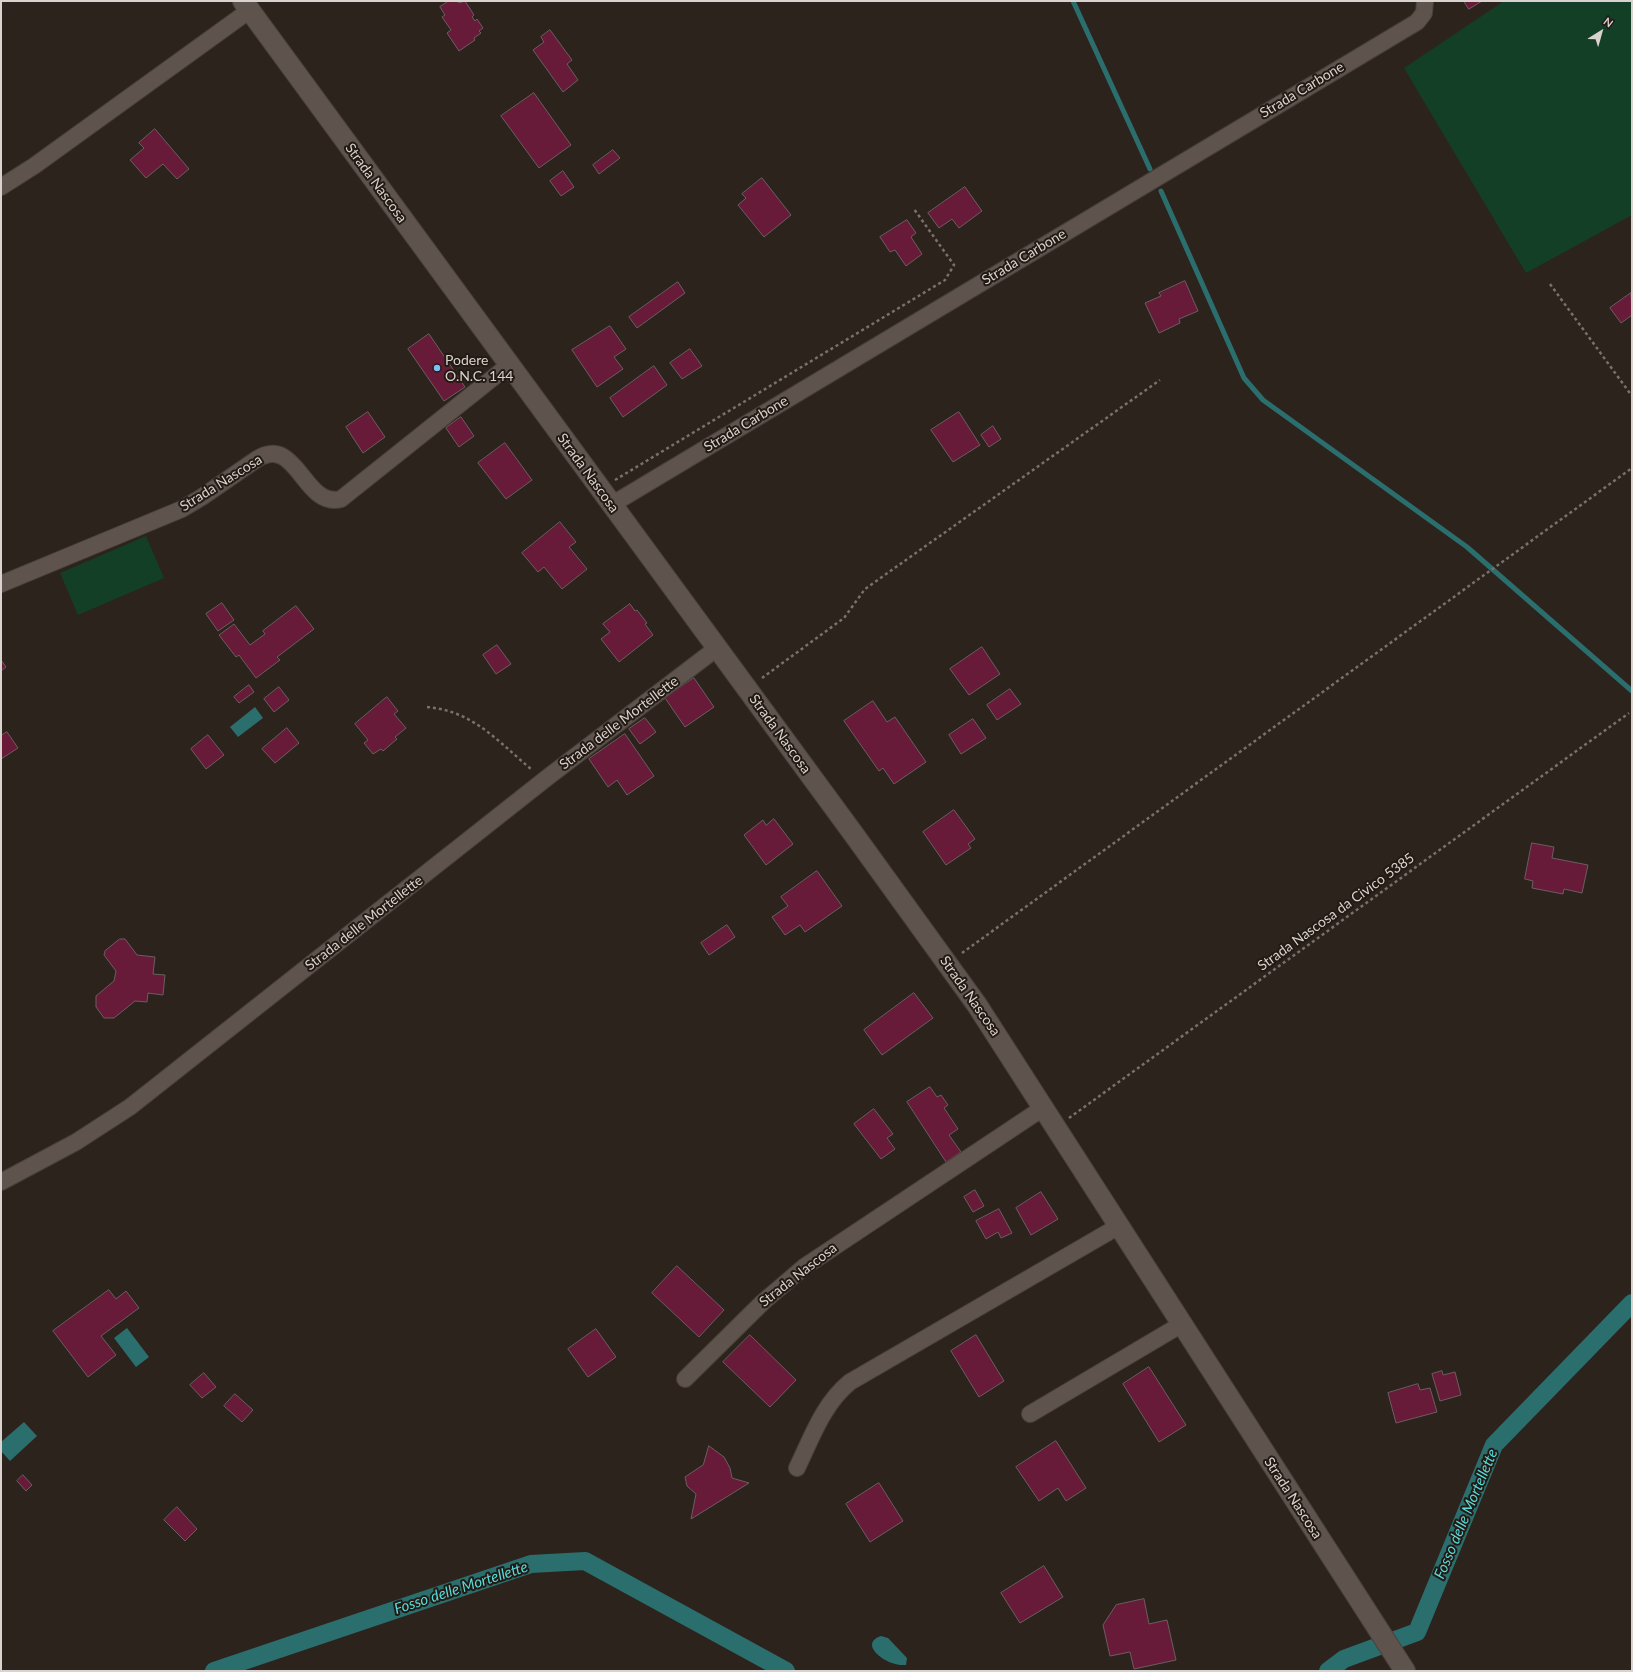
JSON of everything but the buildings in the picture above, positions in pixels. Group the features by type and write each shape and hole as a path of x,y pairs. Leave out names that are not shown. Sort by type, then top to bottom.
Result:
{"street":[{"name":"Strada Carbone","path":"605,497 1417,22 1424,13 1425,1"},
{"name":"Strada Nascosa","path":"246,6 717,648 996,1033 1405,1671"},
{"path":"1,187 34,166 246,6"},
{"name":"Strada Nascosa","path":"1,584 182,509 257,459 266,455 275,454 285,458 315,491 325,499 330,501 341,500 509,365"},
{"name":"Strada delle Mortellette","path":"1,1182 76,1142 130,1107 548,777 717,648"},
{"name":"Strada Nascosa","path":"685,1379 763,1302 804,1267 1043,1108"},
{"path":"798,1468 828,1405 850,1382 1119,1226"},
{"path":"1030,1414 1182,1324"}],"path":[{"path":"605,497 945,280 954,265 914,209"},
{"path":"1550,284 1632,396"},
{"path":"746,689 844,618 865,589 1160,380"},
{"path":"947,964 1632,468"},
{"path":"427,707 444,709 477,724 532,770 548,777"},
{"name":"Strada Nascosa da Civico 5385","path":"1056,1127 1628,713"}],"green space":[{"path":"1504,1 1632,1 1632,215 1526,273 1404,68"},
{"path":"146,536 164,578 78,615 60,573"}],"water":[{"path":"255,707 263,718 238,737 230,727"},
{"path":"127,1328 149,1357 136,1367 114,1338"},
{"path":"24,1422 37,1436 10,1461 1,1451 1,1442"},
{"path":"881,1636 888,1638 907,1658 906,1665 898,1665 883,1659 877,1654 873,1649 872,1644 874,1640"}],"waterway":[{"path":"1073,1 1150,169"},
{"path":"1161,191 1244,378 1263,400 1467,547 1632,691"},
{"name":"Fosso delle Mortellette","path":"1328,1671 1344,1659 1417,1632 1494,1445 1632,1303"},
{"name":"Fosso delle Mortellette","path":"214,1671 531,1564 585,1561 786,1671"}],"place":[{"name":"Podere O.N.C. 144","path":"437,368"}]}
